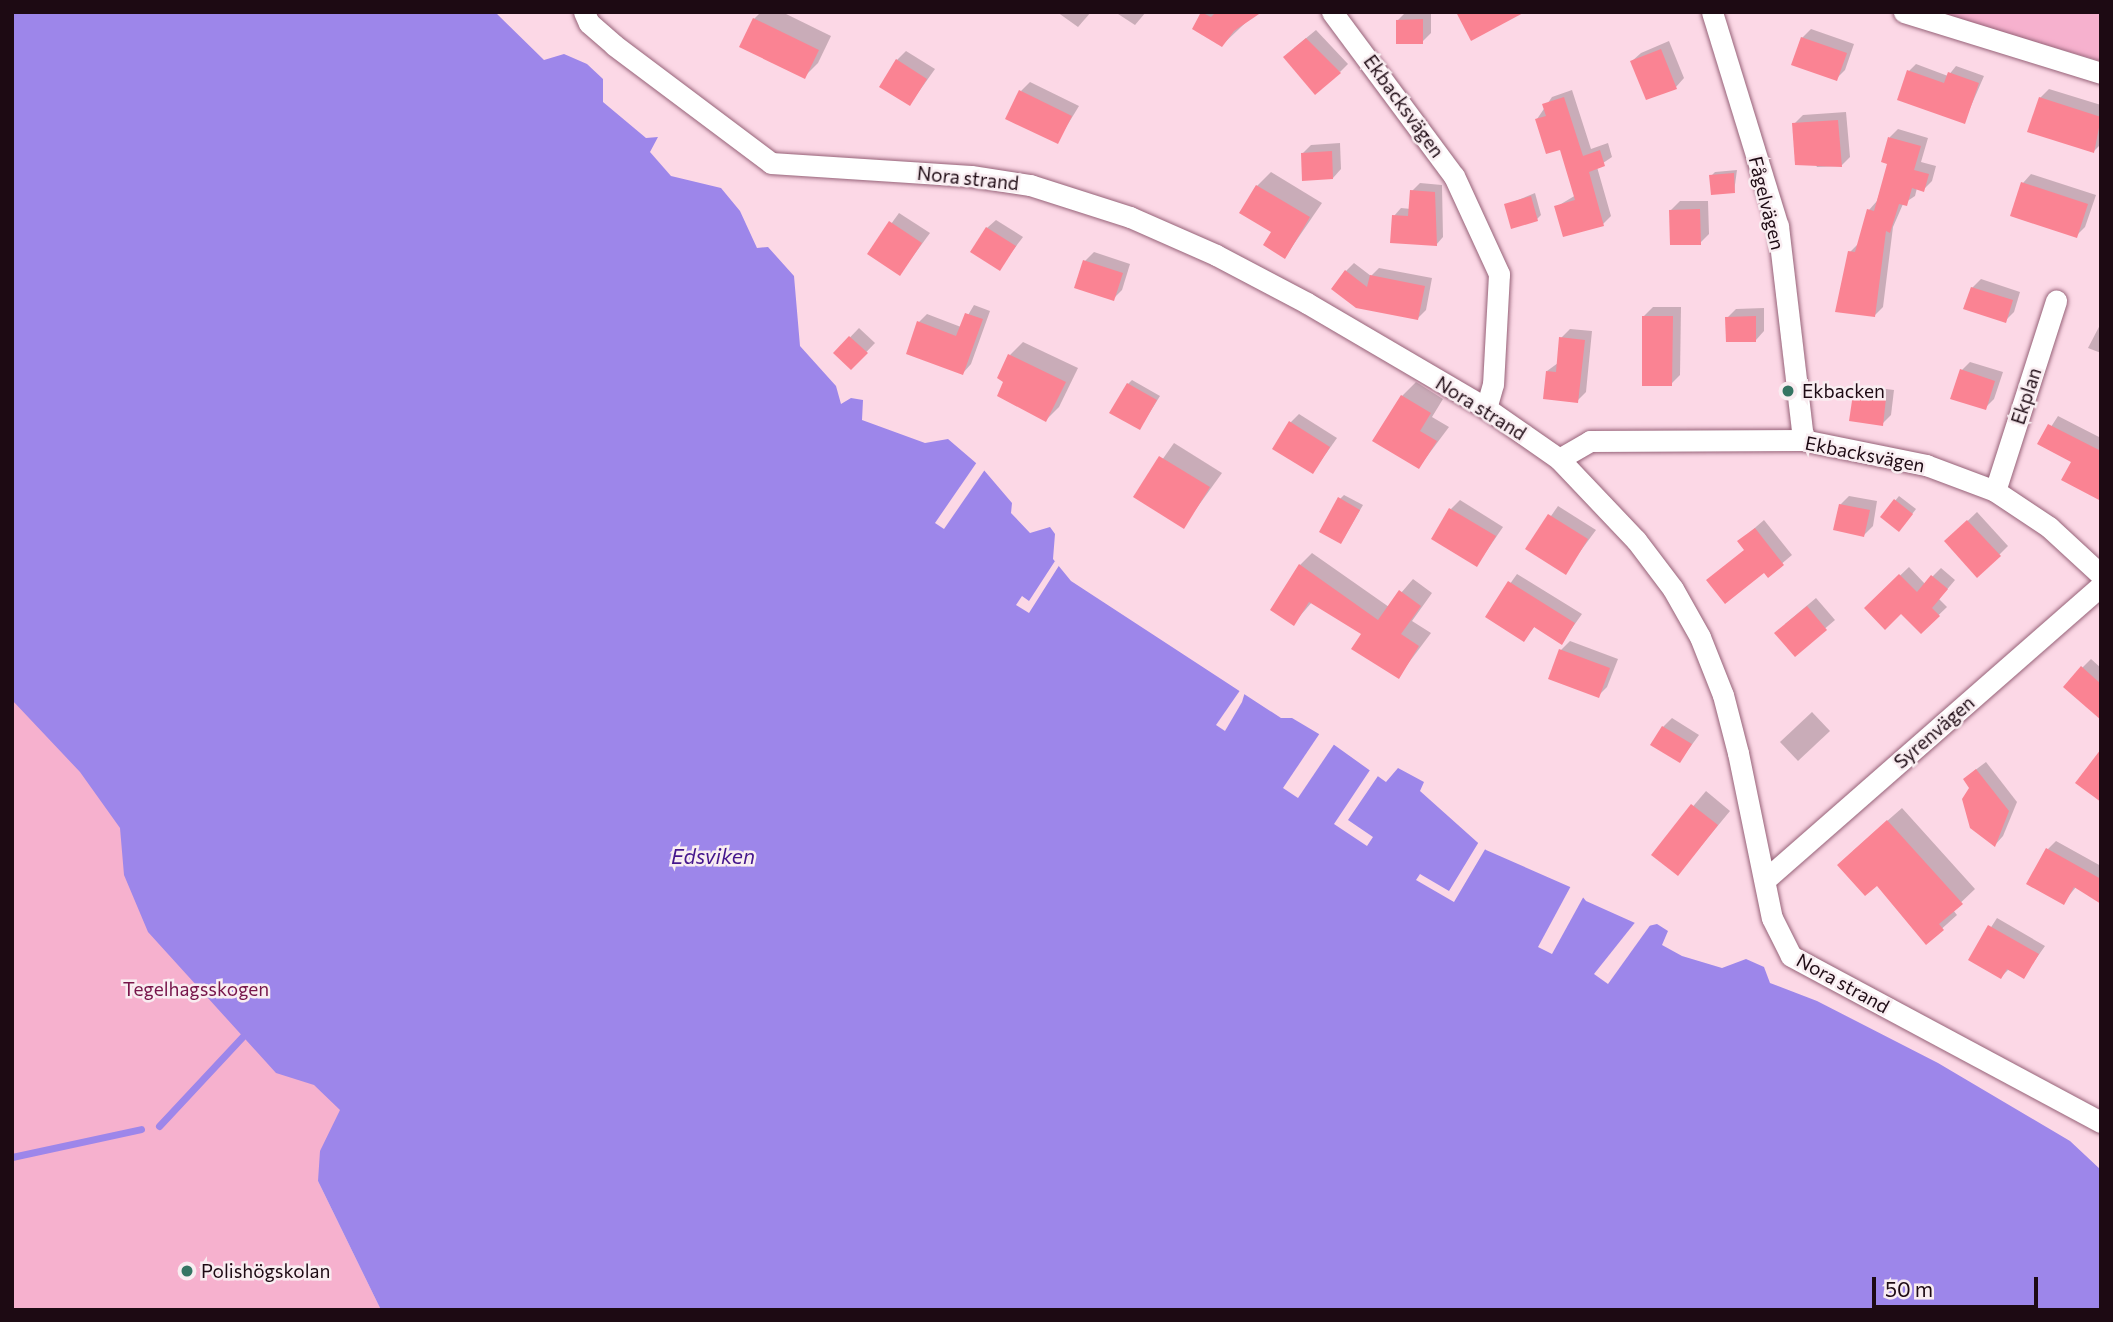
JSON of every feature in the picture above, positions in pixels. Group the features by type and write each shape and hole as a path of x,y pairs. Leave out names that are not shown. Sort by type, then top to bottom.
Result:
{"street":[{"name":"Nora strand","path":"584,12 589,23 614,46 771,163 1016,183 1130,217 1294,296 1486,408 1559,459 1636,540 1673,589 1700,637 1723,695 1766,879 1772,918 1791,956 2101,1122"},
{"name":"Ekbacksvägen","path":"1332,12 1454,176 1499,274 1493,384 1486,408"},
{"name":"Fågelvägen","path":"1712,12 1777,226 1802,440"},
{"path":"1903,12 2101,73"},
{"name":"Ekplan","path":"1996,491 2056,301"},
{"name":"Ekbacksvägen","path":"1559,459 1590,441 1802,440 1926,465 1996,491 2049,527 2101,575"},
{"name":"Syrenvägen","path":"1766,879 2101,586"}],"green space":[{"path":"1933,12 2101,12 2101,61"},
{"name":"Tegelhagsskogen","path":"12,435 518,1112 318,1181 381,1310 12,1310"}],"water":[{"name":"Edsviken","path":"12,12 495,12 544,60 564,54 587,64 603,79 603,102 646,138 658,137 650,152 671,176 721,188 740,211 757,248 768,247 794,276 800,346 836,386 841,404 851,398 863,400 862,420 925,443 948,439 983,469 1012,503 1011,513 1030,533 1050,527 1055,534 1053,559 1071,581 1281,718 1292,718 1319,734 1386,782 1398,768 1424,782 1420,791 1486,850 1577,890 1586,901 1644,927 1657,924 1668,931 1662,945 1682,956 1722,968 1746,959 1764,967 1770,983 1817,1001 1938,1063 2070,1141 2101,1170 2101,1310 381,1310 318,1181 320,1151 340,1110 314,1085 276,1073 148,932 124,875 120,828 80,772 12,700"}],"pier":[{"path":"977,462 986,468 944,529 935,523"},
{"path":"1055,561 1060,564 1029,613 1016,605 1022,596 1029,601"},
{"path":"1241,689 1245,692 1242,702 1225,731 1216,725"},
{"path":"1320,733 1335,743 1298,798 1283,788"},
{"path":"1372,767 1380,773 1348,820 1373,837 1367,846 1334,824"},
{"path":"1480,840 1487,846 1454,902 1416,880 1420,874 1449,891"},
{"path":"1572,884 1585,894 1552,954 1538,947"},
{"path":"1637,920 1651,924 1608,984 1594,974"}],"building":[{"path":"1201,12 1211,17 1216,12 1262,12 1234,31 1222,47 1192,29"},
{"path":"1456,12 1525,12 1471,41"},
{"path":"753,18 819,50 805,79 739,47"},
{"path":"1423,19 1423,44 1396,44 1396,20"},
{"path":"1801,37 1847,53 1837,81 1791,65"},
{"path":"1306,38 1341,73 1315,95 1283,57"},
{"path":"1661,49 1677,89 1646,100 1630,61"},
{"path":"896,59 927,79 910,106 879,87"},
{"path":"1907,70 1944,83 1948,72 1979,83 1965,124 1897,100"},
{"path":"1019,90 1072,116 1058,144 1005,119"},
{"path":"1564,97 1583,156 1600,150 1605,166 1589,172 1604,226 1563,237 1554,206 1575,200 1560,150 1546,154 1535,119 1546,116 1542,104"},
{"path":"2039,97 2101,117 2094,153 2027,132"},
{"path":"1838,120 1842,167 1795,165 1792,123"},
{"path":"1888,137 1921,146 1914,170 1929,174 1924,192 1912,188 1907,206 1899,204 1890,233 1886,231 1875,317 1835,312 1848,251 1855,252 1867,209 1874,211 1887,164 1881,162"},
{"path":"1332,151 1333,179 1302,181 1301,153"},
{"path":"1734,173 1735,193 1711,195 1709,175"},
{"path":"2021,182 2088,204 2077,238 2010,216"},
{"path":"1256,185 1310,217 1285,259 1263,245 1271,232 1239,213"},
{"path":"1410,190 1435,192 1437,246 1390,243 1392,215 1408,216"},
{"path":"1531,196 1538,221 1511,229 1504,204"},
{"path":"1700,209 1701,245 1670,245 1669,210"},
{"path":"889,221 922,243 900,276 867,254"},
{"path":"986,227 1016,246 1000,271 970,252"},
{"path":"1083,260 1123,273 1114,301 1074,288"},
{"path":"1345,270 1367,287 1370,275 1425,286 1418,320 1356,308 1331,289"},
{"path":"1971,287 2013,300 2006,323 1963,309"},
{"path":"965,313 983,319 963,375 906,354 917,321 956,336"},
{"path":"1642,316 1673,316 1672,386 1642,386"},
{"path":"1756,316 1756,342 1726,342 1725,317"},
{"path":"849,336 868,353 851,370 833,353"},
{"path":"1559,337 1585,340 1578,403 1543,399 1546,371 1556,372"},
{"path":"1008,354 1066,382 1046,422 997,396 1003,382 997,378"},
{"path":"1960,369 1995,381 1986,410 1950,399"},
{"path":"1127,383 1157,400 1140,430 1109,413"},
{"path":"1853,394 1886,398 1883,426 1849,421"},
{"path":"1401,395 1431,413 1420,431 1437,441 1419,469 1372,441"},
{"path":"1289,421 1330,447 1313,474 1272,449"},
{"path":"2048,424 2101,451 2101,501 2061,480 2071,462 2037,444"},
{"path":"1159,456 1210,487 1184,529 1133,497"},
{"path":"1338,497 1360,510 1341,544 1319,532"},
{"path":"1894,499 1913,514 1899,532 1880,517"},
{"path":"1839,504 1870,510 1864,537 1833,530"},
{"path":"1449,508 1496,536 1477,567 1431,539"},
{"path":"1548,514 1588,539 1566,575 1525,549"},
{"path":"1967,520 2001,556 1977,578 1944,541"},
{"path":"1755,528 1784,565 1768,578 1764,573 1725,604 1706,580 1744,550 1737,541"},
{"path":"1299,564 1378,620 1399,590 1421,606 1401,634 1419,646 1399,679 1351,649 1361,634 1309,602 1294,626 1270,610"},
{"path":"1899,574 1917,592 1931,575 1948,589 1932,608 1940,616 1921,634 1901,614 1885,630 1864,608"},
{"path":"1508,581 1575,623 1562,645 1534,627 1524,642 1485,617"},
{"path":"1807,606 1827,630 1795,657 1774,633"},
{"path":"1559,649 1610,668 1599,698 1548,679"},
{"path":"2081,666 2101,684 2101,720 2063,687"},
{"path":"1662,726 1692,744 1680,763 1650,745"},
{"path":"2101,749 2101,802 2075,783"},
{"path":"1976,769 2009,811 1995,847 1970,828 1962,799 1969,788 1963,779"},
{"path":"1691,804 1718,825 1678,876 1651,855"},
{"path":"1887,820 1963,904 1939,924 1944,930 1926,945 1877,886 1865,896 1837,865"},
{"path":"2046,848 2101,879 2101,904 2074,887 2064,905 2026,884"},
{"path":"1988,925 2039,954 2024,979 2007,969 2001,979 1968,960"}],"waterway":[{"path":"159,1126 242,1037"},
{"path":"12,1157 141,1129"}],"place":[{"name":"Ekbacken","path":"1788,391"},
{"name":"Polishögskolan","path":"187,1271"}]}
